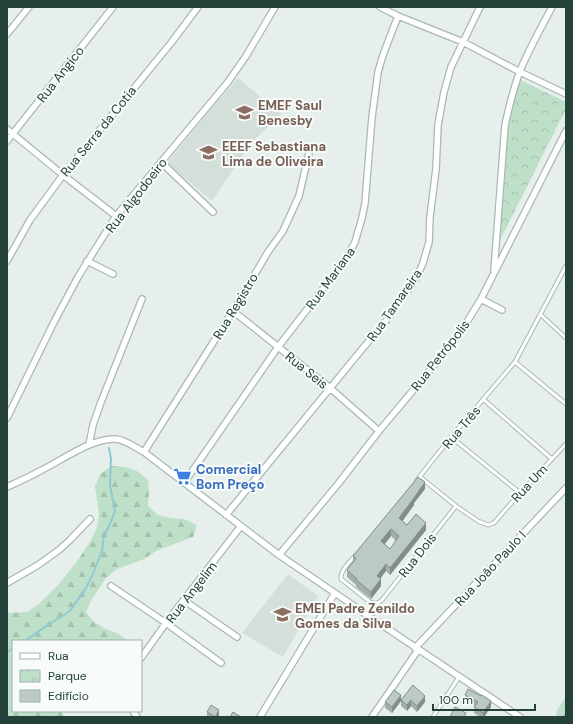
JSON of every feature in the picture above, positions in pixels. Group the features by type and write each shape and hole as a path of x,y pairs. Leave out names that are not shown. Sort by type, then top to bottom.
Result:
{"street":[{"path":"7,34 29,7"},
{"name":"Rua Angico","path":"7,141 113,7"},
{"name":"Rua Serra da Cotia","path":"7,261 30,220 63,175 171,43 198,7"},
{"name":"Rua Algodoeiro","path":"7,418 54,322 87,261 116,216 228,82 276,7"},
{"path":"380,7 398,16 463,42 566,94"},
{"name":"Rua Tamareira","path":"226,515 385,322 416,279 424,263 429,242 430,217 436,170 438,125 444,92 451,66 480,7"},
{"path":"493,275 505,126 512,96 520,72 552,7"},
{"name":"Rua Mariana","path":"184,483 278,347 336,272 355,242 365,203 372,116 378,72 398,16"},
{"path":"7,129 116,216"},
{"name":"Rua Petrópolis","path":"279,555 462,330 481,299 566,132"},
{"name":"Rua Registro","path":"144,452 233,311 268,252 283,231 299,196 309,153"},
{"path":"161,162 213,212"},
{"path":"87,261 113,274"},
{"path":"89,445 93,425 101,402 142,299"},
{"path":"481,299 502,310"},
{"name":"Rua Seis","path":"233,311 330,388 379,431"},
{"path":"7,487 101,440 116,439 123,441 144,452 279,555 520,717"},
{"name":"Rua João Paulo I","path":"372,717 417,649 566,488"},
{"path":"7,583 59,550 90,519"},
{"name":"Rua Angelim","path":"142,657 241,526"},
{"path":"111,586 166,623 221,663"},
{"path":"260,717 335,593"},
{"path":"184,601 237,637"}],"lane":[{"name":"Rua Três","path":"415,483 515,362 565,272 566,266"},
{"path":"541,315 566,338"},
{"path":"515,362 566,404"},
{"path":"484,400 552,459"},
{"path":"452,437 520,493"},
{"name":"Rua Um","path":"456,506 484,524 488,525 494,523 566,444"},
{"path":"420,477 456,506"},
{"name":"Rua Dois","path":"357,553 343,571 340,578 370,602 376,604 382,600 456,506"},
{"path":"433,717 459,677"}],"shaded area":[{"name":"EEEF Sebastiana Lima de Oliveira","path":"238,78 281,114 251,143 212,201 167,163"},
{"name":"EMEI Padre Zenildo Gomes da Silva","path":"288,574 318,596 283,657 242,633"}],"green space":[{"path":"516,78 566,102 566,109 491,258 509,112"},
{"path":"111,466 125,467 137,471 148,480 148,506 158,515 184,519 197,525 193,537 156,551 144,559 117,569 106,578 92,599 86,612 94,622 119,634 127,640 12,640 12,712 62,712 64,717 7,717 7,613 27,612 39,604 58,585 76,563 91,540 97,527 99,514 95,487 100,474"},
{"path":"566,697 566,717 556,717 557,710"}],"building":[{"path":"418,477 425,482 399,518 407,525 416,514 426,523 390,568 386,564 377,576 381,579 371,592 356,580 357,579 347,570 356,558 353,556","holes":["391,529 399,536 390,549 381,541"]},
{"path":"413,685 425,696 417,706 411,700 407,705 401,700"},
{"path":"468,689 491,701 483,713 474,707 478,702 465,695"},
{"path":"394,690 401,695 392,707 385,702"},
{"path":"211,705 219,710 215,717 207,712"},
{"path":"455,707 466,713 464,717 450,717"},
{"path":"233,712 241,717 230,717"}],"waterway":[{"path":"26,640 70,611 86,588 92,576 102,551 104,536 115,511 110,485 111,459 109,448"},
{"path":"7,652 12,649"}],"place":[{"name":"EMEF Saul Benesby","path":"245,112"},
{"name":"EEEF Sebastiana Lima de Oliveira","path":"209,153"},
{"name":"Comercial Bom Preço","path":"183,476"},
{"name":"EMEI Padre Zenildo Gomes da Silva","path":"282,615"}]}
